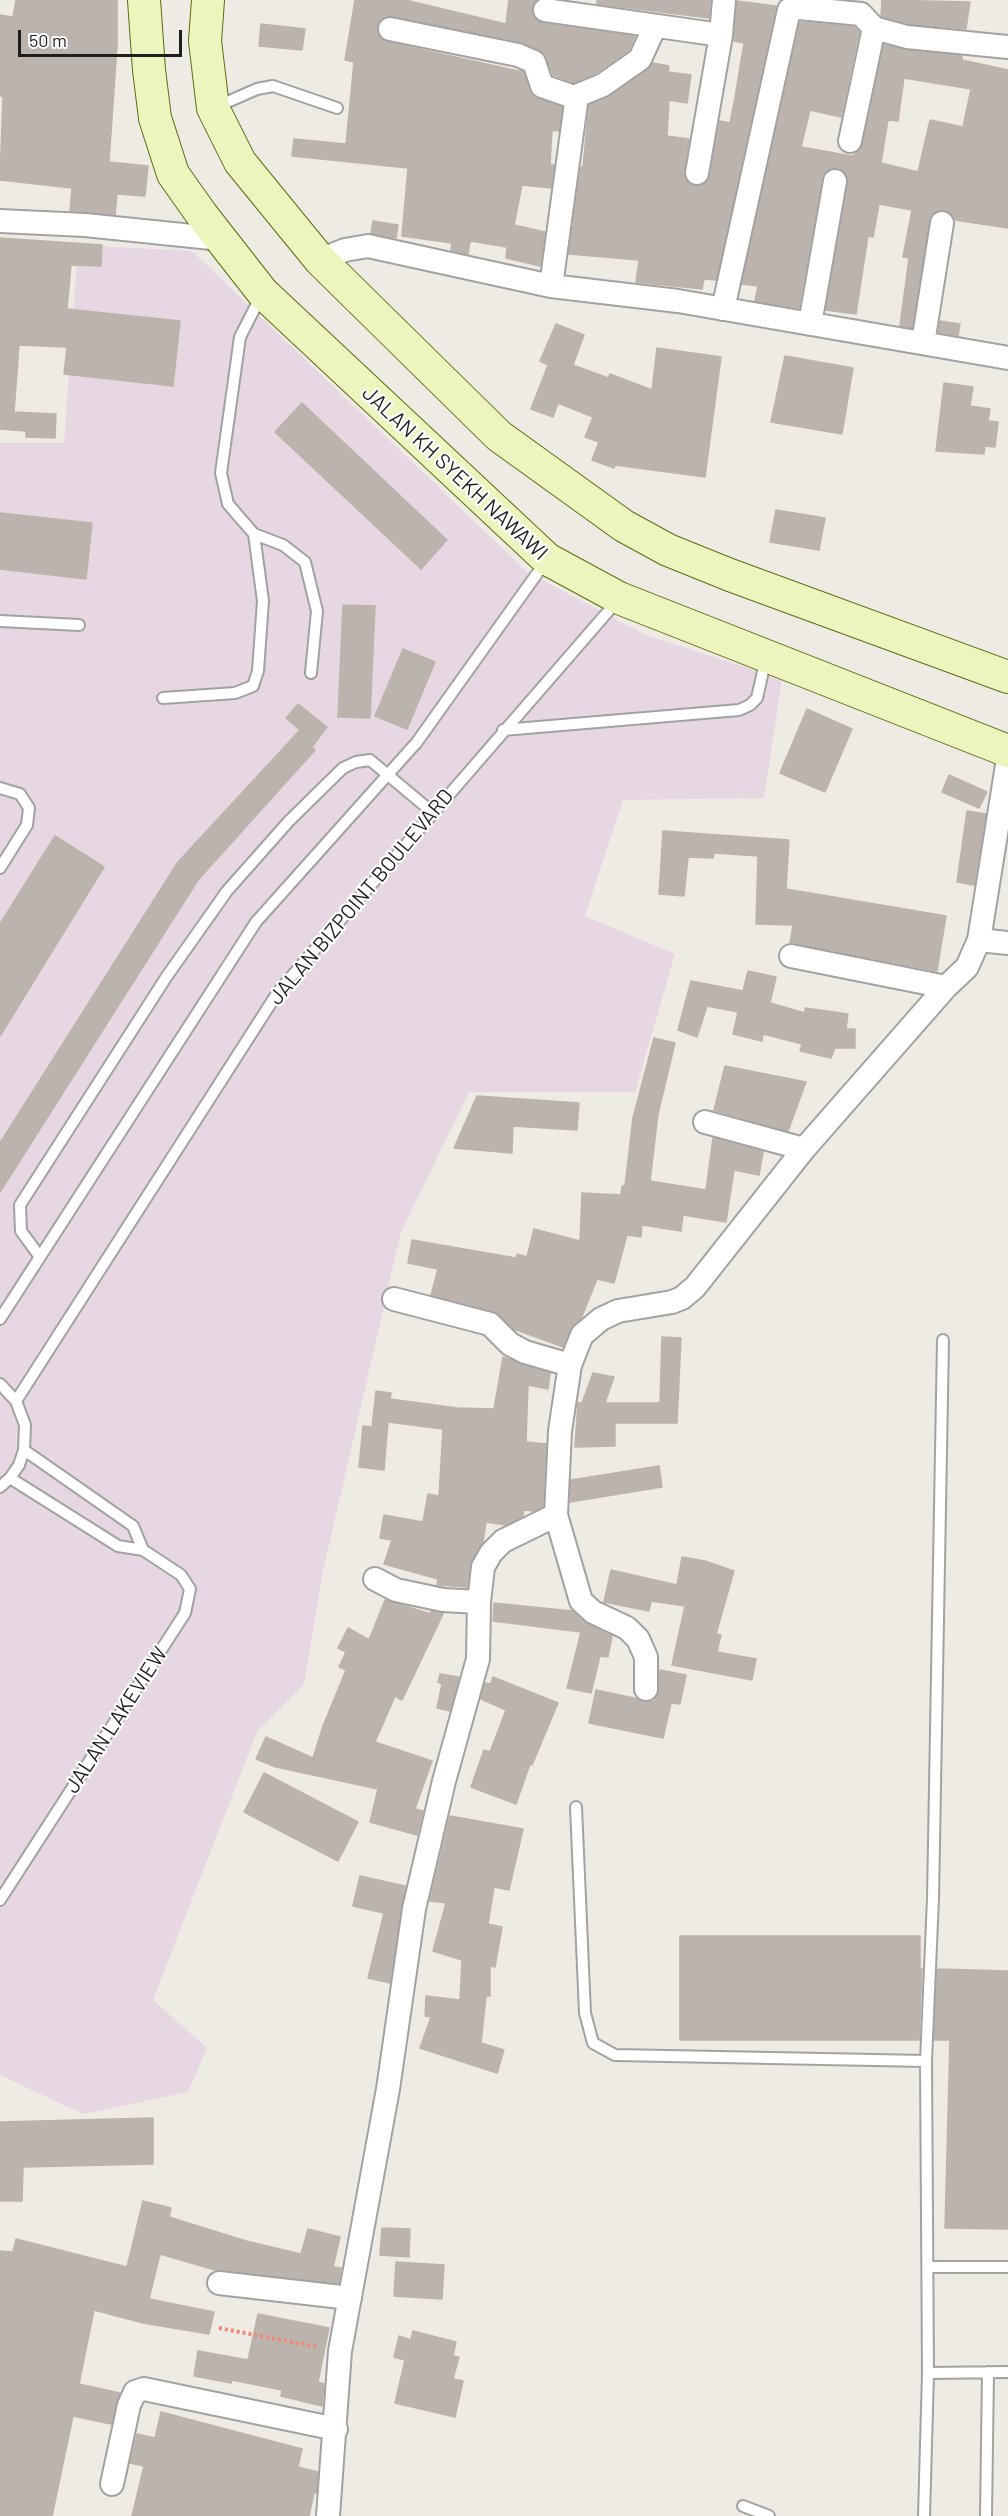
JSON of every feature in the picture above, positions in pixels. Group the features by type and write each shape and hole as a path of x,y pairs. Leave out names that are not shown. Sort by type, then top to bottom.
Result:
{"main road":[{"name":"JALAN KH SYEKH NAWAWI","path":"144,0 155,118 173,174 262,293 547,559 619,598 1008,751"},
{"path":"208,0 205,41 213,108 240,162 320,260 499,436 624,526 668,550 730,575 1008,676"}],"street":[{"path":"697,173 721,36 724,0"},
{"path":"723,309 789,10 799,8 861,14 874,28 907,37 1008,47"},
{"path":"545,10 721,36"},
{"path":"390,29 518,56 534,62 542,86 574,97 603,85 640,59 655,26"},
{"path":"850,141 874,28"},
{"path":"551,285 576,103 574,97"},
{"path":"810,324 836,181"},
{"path":"0,220 85,225 220,239"},
{"path":"922,343 942,223"},
{"path":"320,260 345,250 368,246 551,285 723,309 1008,358"},
{"path":"646,1689 646,1658 638,1639 627,1628 592,1612 581,1601 556,1515 560,1431 570,1365 582,1335 601,1318 618,1311 672,1302 682,1298 695,1287 804,1149 946,987 968,967 979,940 1008,759"},
{"path":"979,940 1008,943"},
{"path":"791,956 946,987"},
{"path":"705,1122 804,1149"},
{"path":"394,1299 490,1324 510,1344 525,1352 570,1365"},
{"path":"328,2516 340,2351 388,2089 414,1909 444,1781 478,1659 479,1602 483,1568 491,1553 503,1541 556,1515"},
{"path":"375,1579 396,1590 443,1600 479,1602"},
{"path":"219,2283 350,2298"},
{"path":"112,2484 129,2405 135,2392 144,2389 336,2429"}],"lane":[{"path":"213,108 258,89 273,86 337,108"},
{"path":"262,293 240,337 220,473 228,504 254,534 283,545 305,562 317,611 311,673"},
{"path":"163,698 235,693 253,686 258,671 263,601 254,534"},
{"path":"0,1319 256,922 417,742 547,559"},
{"name":"JALAN BIZPOINT BOULEVARD","path":"16,1401 278,992 619,598"},
{"path":"0,621 79,625"},
{"path":"503,730 739,710 750,705 757,698 767,655"},
{"path":"40,1257 21,1232 18,1217 20,1205 167,976 227,891 289,821 343,768 356,762 370,760 432,812"},
{"path":"0,788 20,794 29,808 27,825 0,868"},
{"path":"924,2516 928,2373 926,2061 933,1886 943,1340"},
{"path":"0,1384 16,1401 25,1425 24,1450 10,1478 0,1486"},
{"path":"24,1450 133,1527 143,1550"},
{"path":"10,1478 118,1546 143,1550"},
{"name":"JALAN LAKEVIEW","path":"0,1900 185,1613 190,1589 181,1575 143,1550"},
{"path":"576,1807 585,2013 593,2043 615,2055 926,2061"},
{"path":"928,2267 1008,2267"},
{"path":"986,2516 988,2372"},
{"path":"928,2373 1008,2372"},
{"path":"743,2506 769,2516"}],"path":[{"path":"219,2328 340,2351"}],"shaded area":[{"path":"78,245 192,251 527,572 646,635 782,679 764,798 623,800 585,916 675,954 635,1092 469,1092 401,1232 323,1571 304,1684 257,1732 153,2000 207,2048 188,2092 83,2114 0,2075 0,443 64,443"}],"building":[{"path":"16,0 117,0 117,46 109,162 148,166 145,196 117,194 115,215 70,211 72,188 0,180 3,96 0,96 0,15 13,17"},
{"path":"355,0 405,0 506,24 509,0 536,0 532,14 543,23 635,36 629,50 596,73 574,83 553,75 544,53 521,42 393,16 385,16 377,26 377,34 387,42 523,72 533,96 562,107 559,131 552,130 550,165 554,165 551,188 522,185 514,225 545,232 540,266 506,258 507,247 470,241 468,254 451,250 452,243 402,236 408,168 292,156 294,139 346,144 354,62 345,60"},
{"path":"597,0 710,0 709,18 597,4"},
{"path":"882,0 970,2 966,29 909,24 881,16"},
{"path":"737,1 776,6 716,280 704,279 702,289 636,282 639,260 569,254 581,167 583,167 589,105 611,96 648,70 653,63 669,66 668,72 691,75 687,103 669,100 667,136 689,139 684,171 688,183 695,186 708,181 720,121 730,123 744,43 734,41"},
{"path":"800,22 855,27 859,32 841,117 810,110 801,147 852,156 860,150 884,45 905,50 962,56 962,60 1008,70 1008,228 955,220 951,213 945,210 932,214 912,328 900,326 909,258 903,257 912,210 879,204 873,237 868,236 856,314 826,310 848,183 847,176 838,168 830,169 822,179 799,308 755,301 758,286 742,284","holes":["904,78 971,89 963,127 930,120 918,172 881,163 888,120 898,121"]},
{"path":"261,24 305,29 302,50 259,46"},
{"path":"373,221 398,225 396,238 371,233"},
{"path":"0,238 102,245 101,266 71,265 67,309 180,321 173,386 64,374 67,347 19,345 14,412 56,414 55,438 26,437 26,431 0,429"},
{"path":"940,321 960,324 958,336 938,332"},
{"path":"556,324 584,335 573,365 608,378 610,374 652,390 657,348 721,357 705,477 615,465 614,468 592,460 599,442 585,437 593,417 558,403 553,417 531,409 548,365 540,361"},
{"path":"785,356 853,368 842,434 771,422"},
{"path":"944,383 973,387 970,406 990,409 988,421 998,422 995,447 985,446 984,454 936,451"},
{"path":"302,403 447,540 421,569 275,432"},
{"path":"776,510 825,518 819,550 770,542"},
{"path":"0,513 92,523 86,579 0,569"},
{"path":"343,605 375,606 370,718 338,717"},
{"path":"403,649 435,662 407,729 375,716"},
{"path":"298,704 327,727 312,747 315,750 198,880 0,1192 0,1143 178,862 300,730 286,718"},
{"path":"807,709 852,729 825,792 780,773"},
{"path":"949,775 987,792 979,808 942,792"},
{"path":"967,811 986,814 974,885 957,882"},
{"path":"663,831 789,840 786,889 946,916 937,971 790,943 793,925 756,924 758,856 714,853 713,858 688,857 684,896 659,894"},
{"path":"55,836 104,867 0,1036 0,924"},
{"path":"748,971 776,977 770,1003 805,1013 805,1008 848,1014 846,1029 855,1029 855,1048 835,1048 831,1058 800,1051 802,1044 763,1034 762,1041 733,1034 738,1012 707,1006 697,1037 678,1030 691,981 743,991"},
{"path":"654,1038 675,1043 658,1114 650,1181 706,1190 713,1138 763,1152 759,1175 734,1170 726,1222 683,1215 681,1231 642,1225 641,1237 627,1235 614,1283 597,1279 581,1319 570,1330 563,1347 514,1329 493,1311 431,1295 438,1269 408,1263 412,1240 516,1258 517,1254 527,1257 534,1229 580,1241 582,1193 621,1195 622,1186 625,1186 633,1118"},
{"path":"725,1066 806,1082 788,1131 714,1110"},
{"path":"477,1096 579,1103 577,1130 513,1126 512,1153 454,1148"},
{"path":"662,1337 681,1338 677,1423 615,1423 615,1446 575,1447 578,1403 582,1403 593,1373 614,1377 605,1403 660,1403"},
{"path":"503,1357 550,1373 548,1389 528,1385 526,1442 546,1444 543,1506 534,1511 524,1510 523,1516 506,1525 486,1522 483,1542 470,1565 467,1587 437,1585 438,1579 384,1564 392,1540 380,1538 384,1515 423,1522 428,1494 439,1496 443,1429 388,1422 384,1470 359,1467 363,1426 372,1427 376,1391 391,1393 390,1399 457,1408 494,1409"},
{"path":"659,1466 662,1487 570,1502 571,1480"},
{"path":"682,1557 705,1561 734,1571 716,1634 721,1635 717,1652 756,1659 752,1680 672,1665 685,1606 651,1601 649,1611 604,1602 611,1570 677,1585"},
{"path":"385,1600 431,1614 431,1611 443,1614 402,1700 395,1696 375,1742 432,1761 415,1809 423,1811 417,1835 370,1822 378,1789 276,1767 256,1759 266,1737 313,1758 323,1726 346,1670 339,1667 346,1652 338,1648 348,1628 369,1640"},
{"path":"494,1603 572,1611 587,1624 612,1636 608,1657 600,1656 591,1693 567,1688 581,1632 493,1621"},
{"path":"660,1670 686,1675 680,1704 671,1703 663,1738 589,1723 596,1690 653,1702 659,1690"},
{"path":"440,1674 459,1677 450,1711 437,1708 442,1684 438,1682"},
{"path":"493,1677 558,1703 532,1765 530,1764 516,1804 471,1787 484,1750 490,1752 506,1710 481,1699 485,1683 491,1684"},
{"path":"264,1773 358,1822 338,1861 244,1812"},
{"path":"450,1816 523,1829 509,1890 494,1887 488,1924 502,1927 495,1967 490,1966 490,1996 486,1996 481,2043 504,2050 497,2073 420,2048 431,2017 425,2016 426,1996 460,2000 462,1960 433,1951 446,1903 430,1901"},
{"path":"360,1876 405,1886 390,1983 368,1978 384,1913 353,1906"},
{"path":"680,1936 920,1936 920,1969 922,1969 919,2040 680,2040"},
{"path":"937,1969 1008,1971 1008,2229 945,2228 950,2040 934,2040"},
{"path":"153,2118 153,2164 23,2167 22,2201 0,2201 0,2122"},
{"path":"143,2201 171,2208 169,2217 246,2241 301,2254 308,2229 340,2237 333,2267 341,2268 339,2283 215,2270 160,2254 149,2299 214,2312 209,2334 143,2323 94,2310 79,2384 120,2393 111,2424 73,2416 52,2516 0,2516 0,2251 13,2252 16,2239 127,2267"},
{"path":"382,2228 410,2229 409,2257 380,2255"},
{"path":"396,2262 444,2265 442,2299 394,2296"},
{"path":"258,2314 329,2328 318,2382 324,2384 322,2406 281,2396 282,2390 232,2380 231,2383 194,2376 198,2351 248,2360"},
{"path":"413,2331 456,2342 453,2356 459,2357 453,2379 463,2381 455,2417 395,2403 405,2360 394,2357 399,2336 411,2340"},
{"path":"161,2412 302,2449 298,2467 318,2472 316,2493 314,2493 309,2516 132,2516 144,2466 130,2463 137,2434 155,2438"}]}
